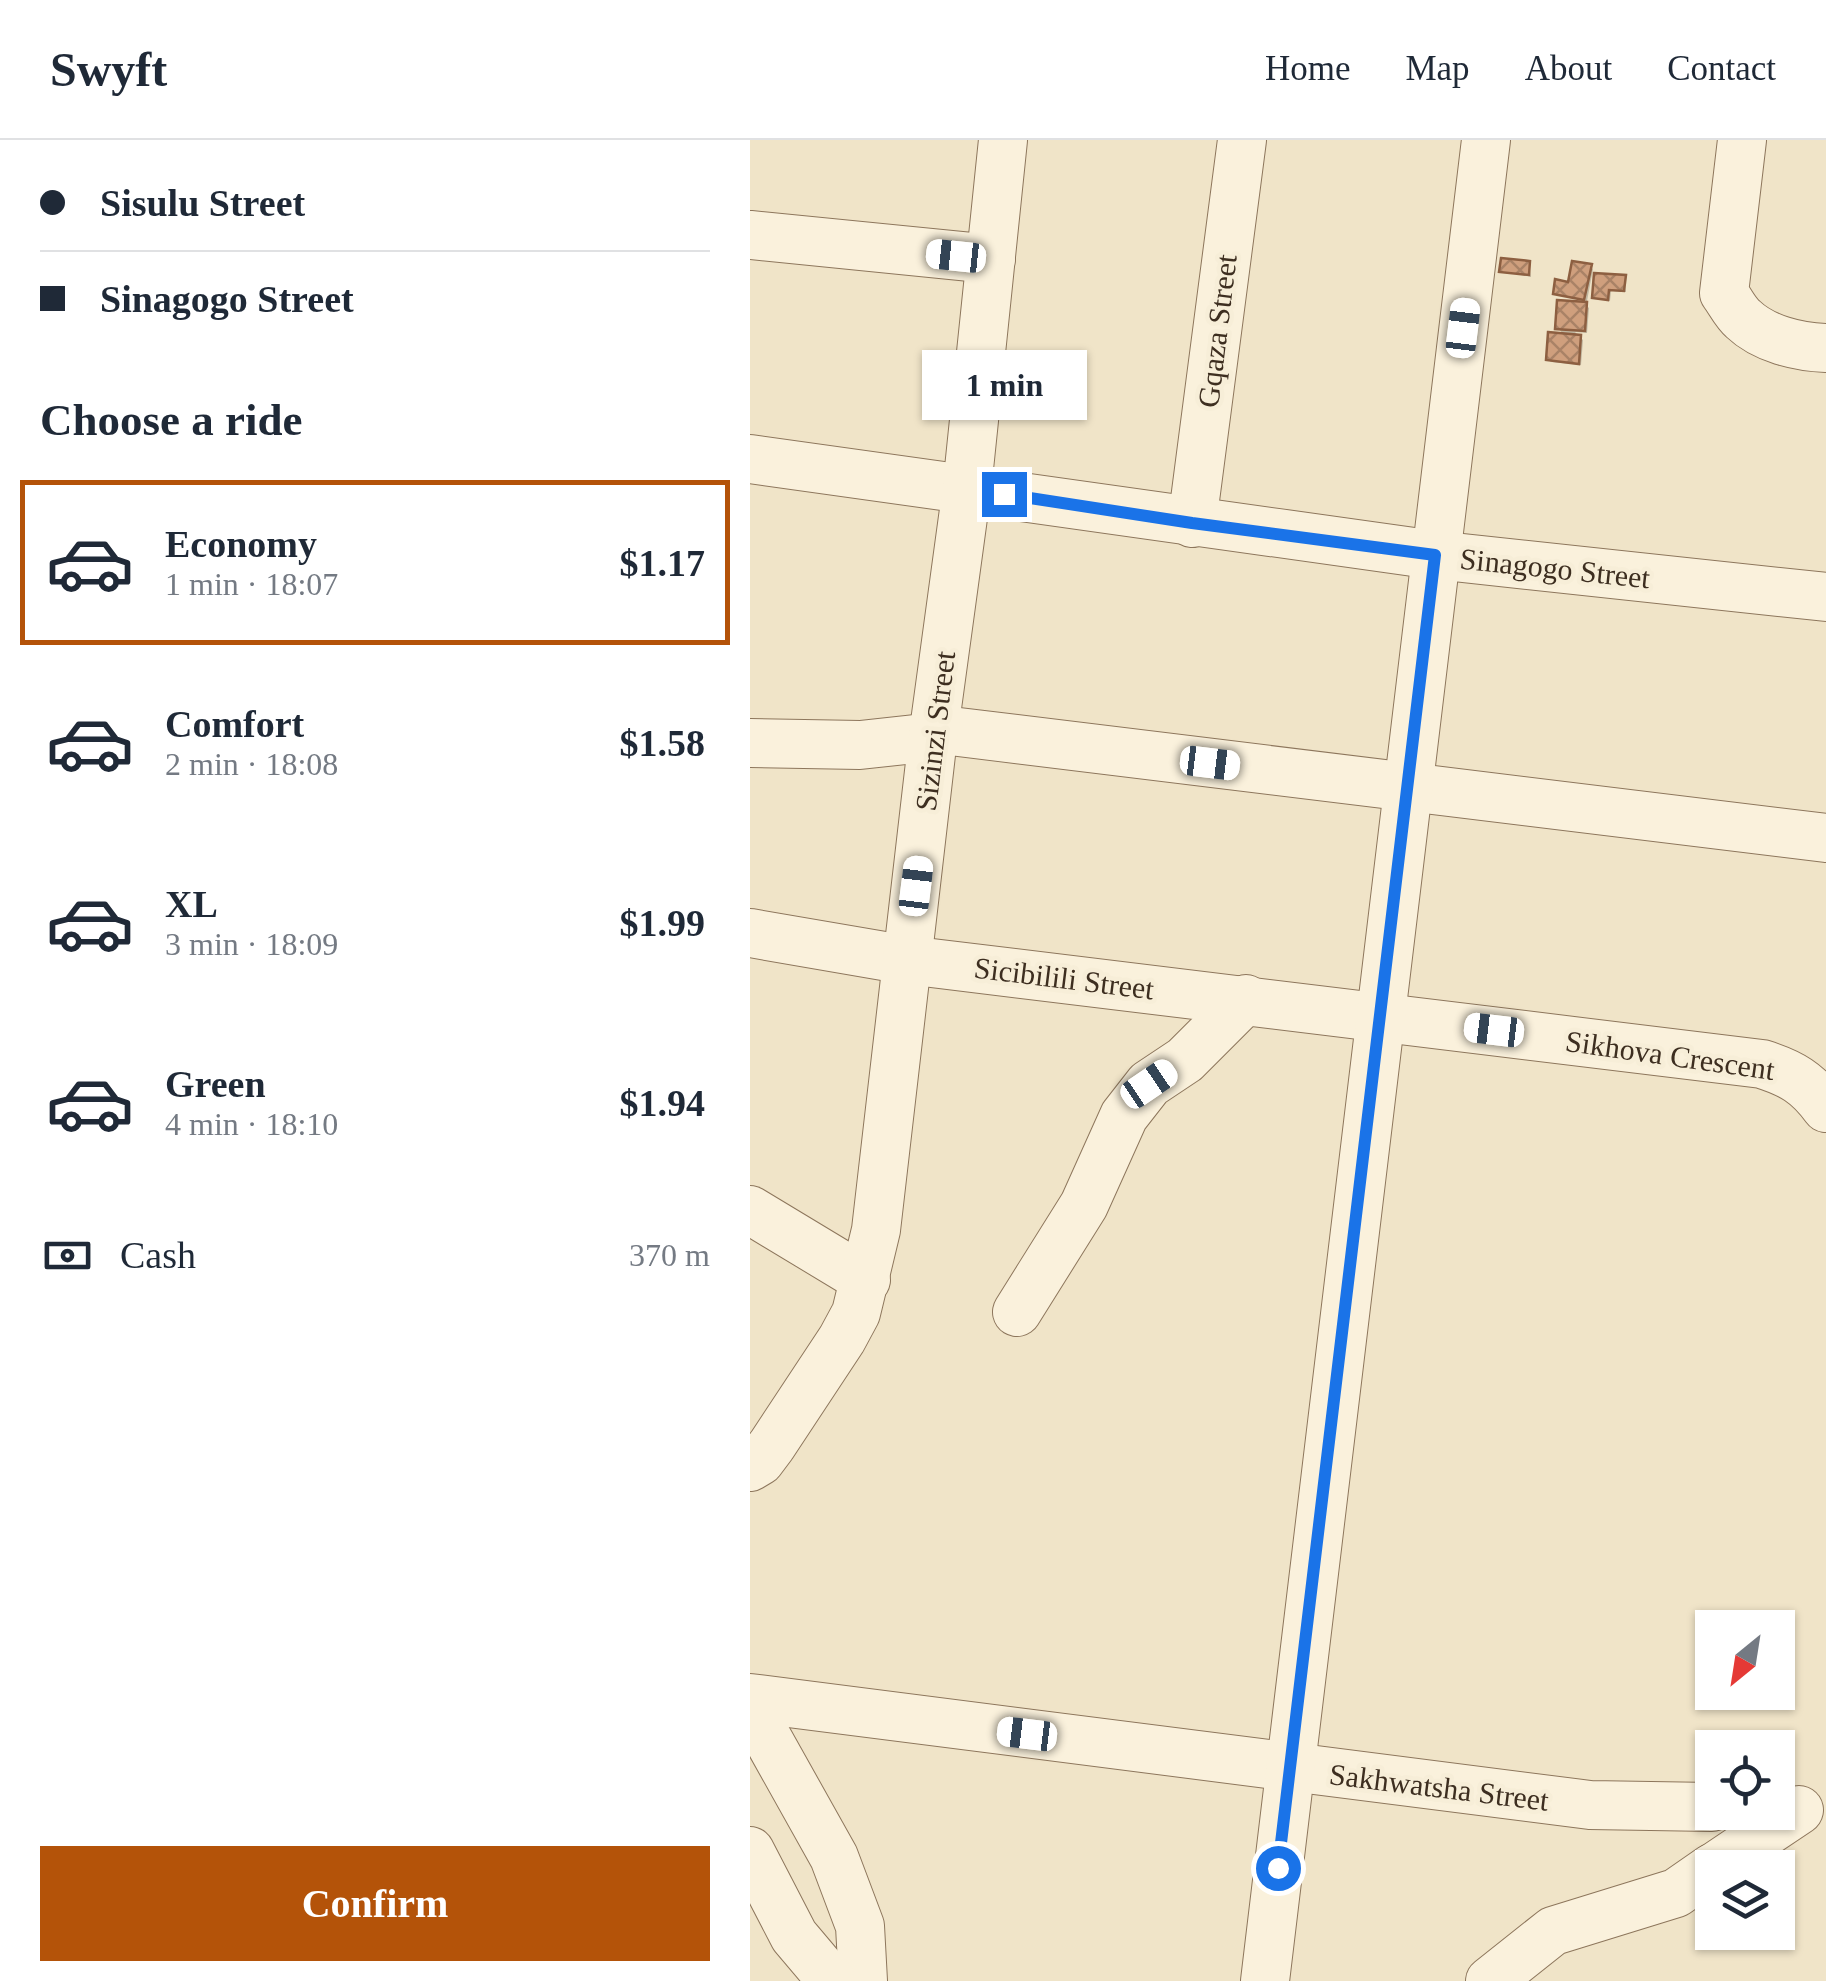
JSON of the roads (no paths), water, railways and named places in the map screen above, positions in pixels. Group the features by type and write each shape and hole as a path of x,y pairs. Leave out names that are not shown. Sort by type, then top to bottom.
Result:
{"street":[{"name":"Sizinzi Street","path":"750,1467 760,1461 842,1340 856,1313 876,1230 933,733 966,488 1003,140"},
{"name":"Gqaza Street","path":"1192,523 1242,140"},
{"path":"1265,1981 1486,140"},
{"path":"1742,140 1724,292 1743,319 1766,333 1800,347 1826,348"},
{"path":"750,234 991,259"},
{"name":"Sinagogo Street","path":"750,460 1435,555 1826,597"},
{"path":"750,743 860,745 933,733 1826,838"},
{"name":"Sicibilili Street","path":"750,933 908,960 1380,1016"},
{"path":"1017,1312 1084,1205 1124,1116 1149,1084 1185,1060 1246,1000"},
{"name":"Sikhova Crescent","path":"1380,1016 1762,1064 1793,1074 1826,1108"},
{"path":"750,1210 866,1280"},
{"name":"Sakhwatsha Street","path":"750,1698 1590,1805 1695,1807"},
{"path":"750,1707 834,1858 860,1926 863,1981"},
{"path":"1738,1850 1801,1804"},
{"path":"750,1850 794,1936 832,1981"},
{"path":"1490,1981 1554,1931 1676,1893 1695,1880"}]}
